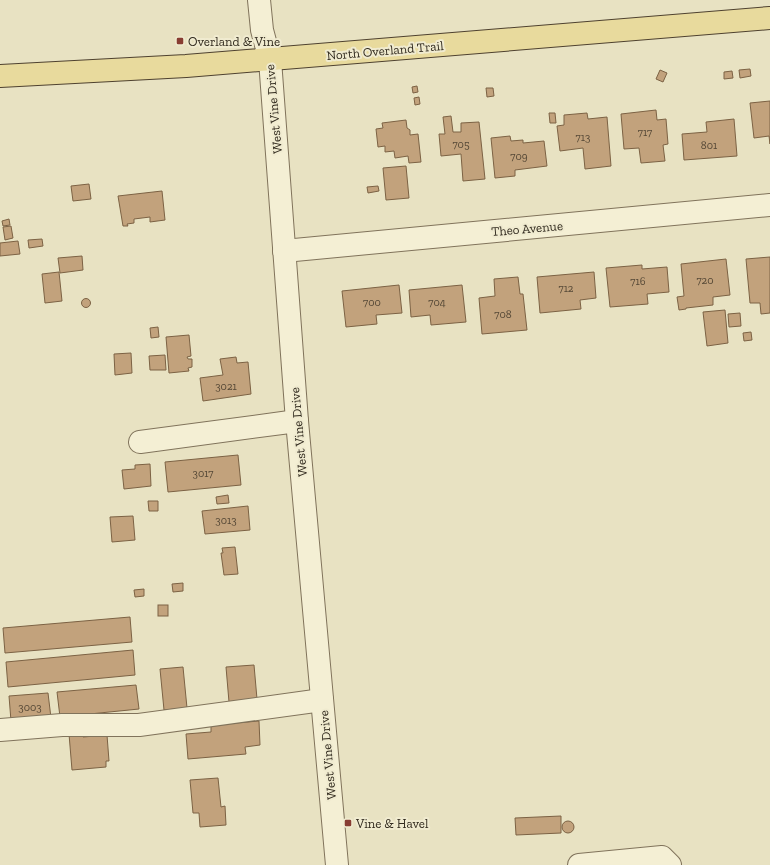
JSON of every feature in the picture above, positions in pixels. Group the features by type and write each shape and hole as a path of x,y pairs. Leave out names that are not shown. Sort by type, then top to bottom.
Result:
{"main road":[{"name":"North Overland Trail","path":"0,76 270,60 770,18"}],"street":[{"name":"West Vine Drive","path":"259,0 262,30 270,60 297,421 337,865"},
{"name":"Theo Avenue","path":"284,251 770,205"},
{"path":"140,442 297,421"},
{"path":"0,730 62,725 139,725 322,700"},
{"path":"579,865 662,857 670,865"}],"building":[{"path":"750,69 751,76 740,78 739,70"},
{"path":"660,70 667,73 663,82 656,79"},
{"path":"732,71 733,78 724,79 724,72"},
{"path":"417,86 418,92 413,93 412,87"},
{"path":"486,88 493,88 494,96 487,97"},
{"path":"419,97 420,104 415,105 414,98"},
{"path":"770,101 770,144 769,136 754,138 750,103"},
{"path":"656,110 657,120 666,119 668,144 663,145 665,161 641,163 639,148 624,149 621,114"},
{"path":"549,113 555,113 556,123 550,123"},
{"path":"587,113 588,119 607,117 611,166 585,169 583,148 560,151 557,126 564,125 564,115"},
{"path":"451,116 453,132 461,132 461,123 479,122 485,179 463,181 461,154 441,156 439,134 445,134 443,117"},
{"path":"734,119 737,156 684,160 682,134 707,132 706,122"},
{"path":"406,120 407,128 410,130 410,135 418,134 421,162 409,163 408,156 395,158 394,151 385,152 385,146 378,147 376,129 383,128 382,123"},
{"path":"510,136 511,141 523,140 523,143 544,141 547,166 515,170 515,176 495,178 491,138"},
{"path":"406,166 409,198 386,200 383,168"},
{"path":"89,184 91,199 73,201 71,186"},
{"path":"378,186 379,191 368,193 367,187"},
{"path":"162,191 165,220 150,222 150,217 134,219 134,223 127,224 128,226 123,226 118,196"},
{"path":"9,219 10,225 3,226 2,221"},
{"path":"11,226 13,238 5,240 3,227"},
{"path":"42,239 43,246 29,248 28,240"},
{"path":"18,241 20,254 0,256 0,243"},
{"path":"82,256 83,270 60,273 58,258"},
{"path":"770,257 770,313 761,314 760,303 750,303 746,259"},
{"path":"726,259 730,295 713,297 713,305 679,310 677,297 684,296 681,264"},
{"path":"642,265 642,269 667,267 669,292 647,294 648,304 610,307 606,268"},
{"path":"59,272 62,301 45,303 42,274"},
{"path":"594,272 596,298 580,300 581,309 540,313 537,277"},
{"path":"518,277 520,294 523,294 527,330 482,334 479,298 495,296 494,279"},
{"path":"399,285 402,313 376,315 377,324 346,327 342,291"},
{"path":"462,285 466,322 431,325 430,315 411,317 409,290"},
{"path":"84,299 88,299 90,303 88,307 84,307 82,305 82,301"},
{"path":"725,310 728,343 707,346 703,312"},
{"path":"740,313 741,326 729,327 728,314"},
{"path":"158,327 159,337 151,338 150,328"},
{"path":"751,332 752,340 744,341 743,333"},
{"path":"189,335 191,356 187,357 188,359 192,359 192,367 188,368 189,371 169,373 166,337"},
{"path":"131,353 132,373 115,375 114,354"},
{"path":"165,355 166,370 150,370 149,356"},
{"path":"236,357 237,363 248,362 251,394 203,401 200,378 223,375 220,359"},
{"path":"238,455 241,485 168,492 165,462"},
{"path":"150,464 151,486 124,489 122,470 135,469 135,465"},
{"path":"228,495 229,503 217,504 216,497"},
{"path":"148,501 158,501 158,511 149,511"},
{"path":"248,506 250,530 205,534 202,511"},
{"path":"133,516 135,540 112,542 110,517"},
{"path":"235,547 238,574 224,575 221,553 223,553 222,548"},
{"path":"183,583 183,591 173,592 172,584"},
{"path":"144,589 144,596 135,597 134,590"},
{"path":"158,605 168,605 168,616 158,616"},
{"path":"130,617 132,642 5,653 3,628"},
{"path":"133,650 135,675 8,687 6,662"},
{"path":"254,665 257,699 229,702 226,667"},
{"path":"183,667 187,708 164,710 160,669"},
{"path":"136,685 139,709 60,717 57,692"},
{"path":"48,693 51,718 11,721 9,696"},
{"path":"259,721 260,745 245,747 246,754 188,759 186,734 211,732 211,725"},
{"path":"82,733 83,737 107,735 109,761 106,761 106,767 72,770 69,734"},
{"path":"218,778 221,807 225,806 226,825 200,827 199,813 193,813 190,780"},
{"path":"561,816 561,833 516,835 515,818"},
{"path":"566,821 570,821 574,827 570,833 566,833 562,829 562,825"}],"place":[{"name":"Overland & Vine","path":"180,41"},
{"name":"Vine & Havel","path":"348,823"}]}
